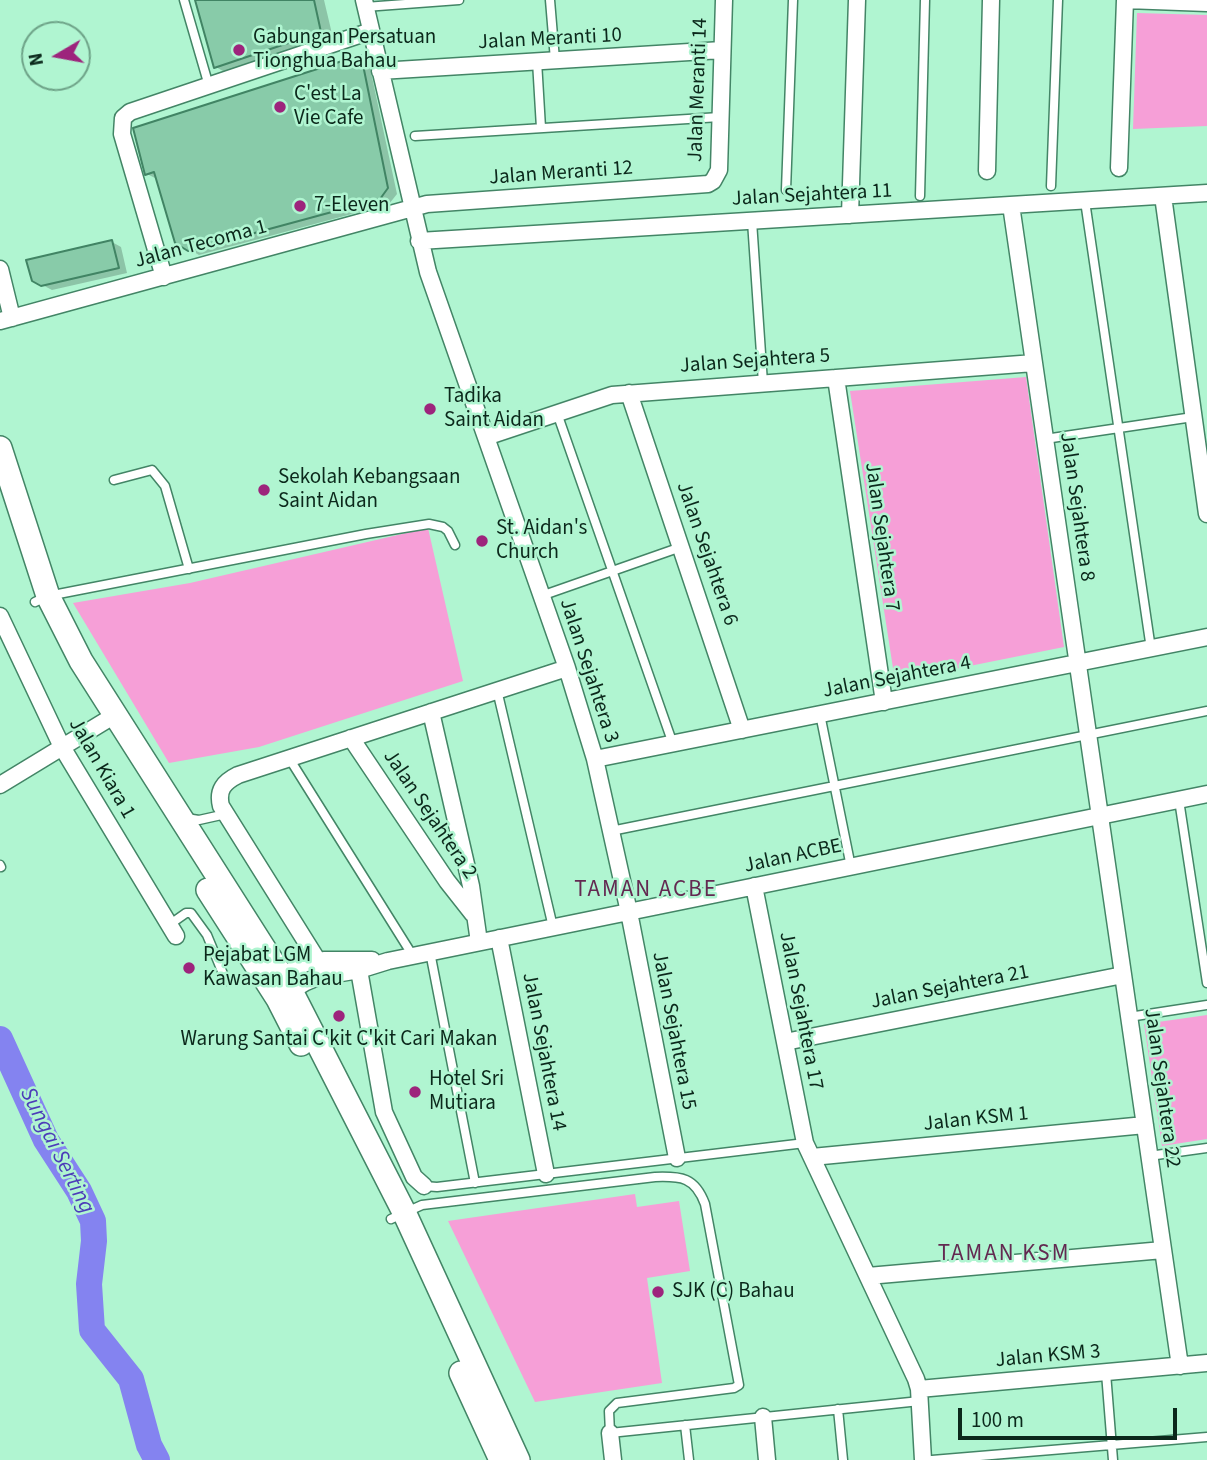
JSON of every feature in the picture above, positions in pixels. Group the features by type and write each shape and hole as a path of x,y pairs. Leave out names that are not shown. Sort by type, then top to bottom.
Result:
{"main road":[{"path":"0,448 41,599"},
{"path":"0,500 41,599 81,661 109,720 280,987"},
{"path":"109,720 180,816 280,987 398,1215 518,1460"},
{"path":"398,1215 501,1460"}],"street":[{"name":"Jalan Meranti 14","path":"713,181 719,170 724,0"},
{"path":"850,215 858,0"},
{"path":"986,171 991,0"},
{"path":"1118,168 1126,0 1207,3"},
{"name":"Jalan Sejahtera 3","path":"364,3 419,241 567,668 595,759 629,912"},
{"path":"163,277 122,134 121,122 130,112 371,31"},
{"name":"Jalan Meranti 10","path":"380,71 722,50"},
{"name":"Jalan Meranti 12","path":"412,209 427,204 701,186 713,181"},
{"name":"Jalan Sejahtera 11","path":"419,241 1207,193"},
{"path":"1163,196 1207,514"},
{"name":"Jalan Sejahtera 8","path":"1012,205 1100,816"},
{"name":"Jalan Tecoma 1","path":"3,320 412,209"},
{"path":"0,269 3,320"},
{"name":"Jalan Sejahtera 5","path":"486,437 595,399 629,393 1034,363"},
{"name":"Jalan Sejahtera 7","path":"836,377 884,702"},
{"name":"Jalan Sejahtera 6","path":"629,393 742,730"},
{"name":"Jalan Kiara 1","path":"0,616 62,747 173,930"},
{"name":"Jalan Sejahtera 4","path":"595,759 1207,637"},
{"path":"318,961 226,814 220,801 220,791 225,783 237,775 567,668"},
{"name":"Jalan Sejahtera 2","path":"431,712 471,886 479,942"},
{"path":"0,785 109,720"},
{"name":"Jalan Sejahtera 2","path":"351,738 447,881 473,914"},
{"name":"Jalan ACBE","path":"280,987 430,952 1207,794"},
{"name":"Jalan Sejahtera 22","path":"1100,816 1180,1366"},
{"name":"Jalan Sejahtera 17","path":"754,886 808,1150 868,1276 919,1395"},
{"name":"Jalan Sejahtera 15","path":"629,912 677,1158"},
{"name":"Jalan Sejahtera 14","path":"499,938 546,1174"},
{"name":"Jalan ACBE","path":"280,987 296,966 318,961 388,961"},
{"path":"359,970 384,1112 414,1177 424,1185"},
{"name":"Jalan Sejahtera 21","path":"785,1042 1123,975"},
{"name":"Jalan KSM 1","path":"808,1150 1145,1125"},
{"path":"868,1276 1163,1250"},
{"name":"Jalan KSM 3","path":"919,1395 1207,1363"},
{"path":"919,1395 923,1460"},
{"path":"763,1417 767,1460"},
{"path":"610,1433 613,1460"}],"lane":[{"path":"184,0 209,86"},
{"path":"364,3 459,0"},
{"path":"550,0 555,60"},
{"path":"786,190 793,0"},
{"path":"920,196 925,0"},
{"path":"1051,186 1058,0"},
{"path":"537,61 541,128"},
{"path":"415,136 720,117"},
{"path":"1085,201 1151,649"},
{"path":"752,221 764,383"},
{"path":"556,413 673,744"},
{"path":"1045,439 1194,417"},
{"path":"114,480 152,470 165,486 189,569"},
{"path":"41,599 366,534 429,524 448,531 455,545"},
{"path":"541,596 681,547"},
{"path":"497,690 553,927"},
{"path":"611,831 1207,711"},
{"path":"820,714 850,866"},
{"path":"289,758 413,956"},
{"path":"1179,800 1207,983"},
{"path":"180,816 199,820 226,814"},
{"path":"173,930 186,913 193,915 207,935 226,981"},
{"path":"430,952 475,1183"},
{"path":"1129,1017 1207,1005"},
{"path":"1149,1156 1207,1148"},
{"path":"424,1185 437,1187 475,1183 677,1158 808,1150"},
{"path":"398,1215 422,1205 655,1177 676,1176 696,1186 705,1203 739,1385 734,1388 617,1403 609,1411 610,1433 838,1409 919,1395"},
{"path":"1106,1373 1113,1460"},
{"path":"838,1409 843,1460"},
{"path":"685,1425 689,1460"},
{"path":"932,1460 1207,1437"}],"shaded area":[{"path":"1137,13 1207,15 1207,126 1133,129"},
{"path":"1026,377 1064,647 895,681 850,391"},
{"path":"428,528 463,681 259,747 169,763 73,603 190,583"},
{"path":"1207,1015 1207,1139 1162,1146 1144,1024"},
{"path":"635,1194 637,1207 679,1201 690,1271 647,1278 662,1383 535,1402 448,1221"}],"building":[{"name":"Gabungan Persatuan Tionghua Bahau","path":"195,0 314,0 321,32 214,68"},
{"path":"361,55 388,188 380,199 188,251 175,243 154,172 145,175 133,128"},
{"path":"112,240 119,268 41,286 32,281 26,260"}],"waterway":[{"name":"Sungai Serting","path":"0,1039 46,1140 79,1191 93,1221 94,1241 89,1284 92,1330 131,1379 149,1445 157,1460"}],"place":[{"name":"Gabungan Persatuan Tionghua Bahau","path":"239,50"},
{"name":"C'est La Vie Cafe","path":"280,107"},
{"name":"7-Eleven","path":"300,206"},
{"name":"Tadika Saint Aidan","path":"430,409"},
{"name":"Sekolah Kebangsaan Saint Aidan","path":"264,490"},
{"name":"St. Aidan's Church","path":"482,541"},
{"name":"Pejabat LGM Kawasan Bahau","path":"189,968"},
{"name":"Warung Santai C'kit C'kit Cari Makan","path":"339,1016"},
{"name":"Hotel Sri Mutiara","path":"415,1092"},
{"name":"SJK (C) Bahau","path":"658,1292"}],"district":[{"name":"TAMAN ACBE","path":"646,891"},
{"name":"TAMAN KSM","path":"1004,1255"}]}
